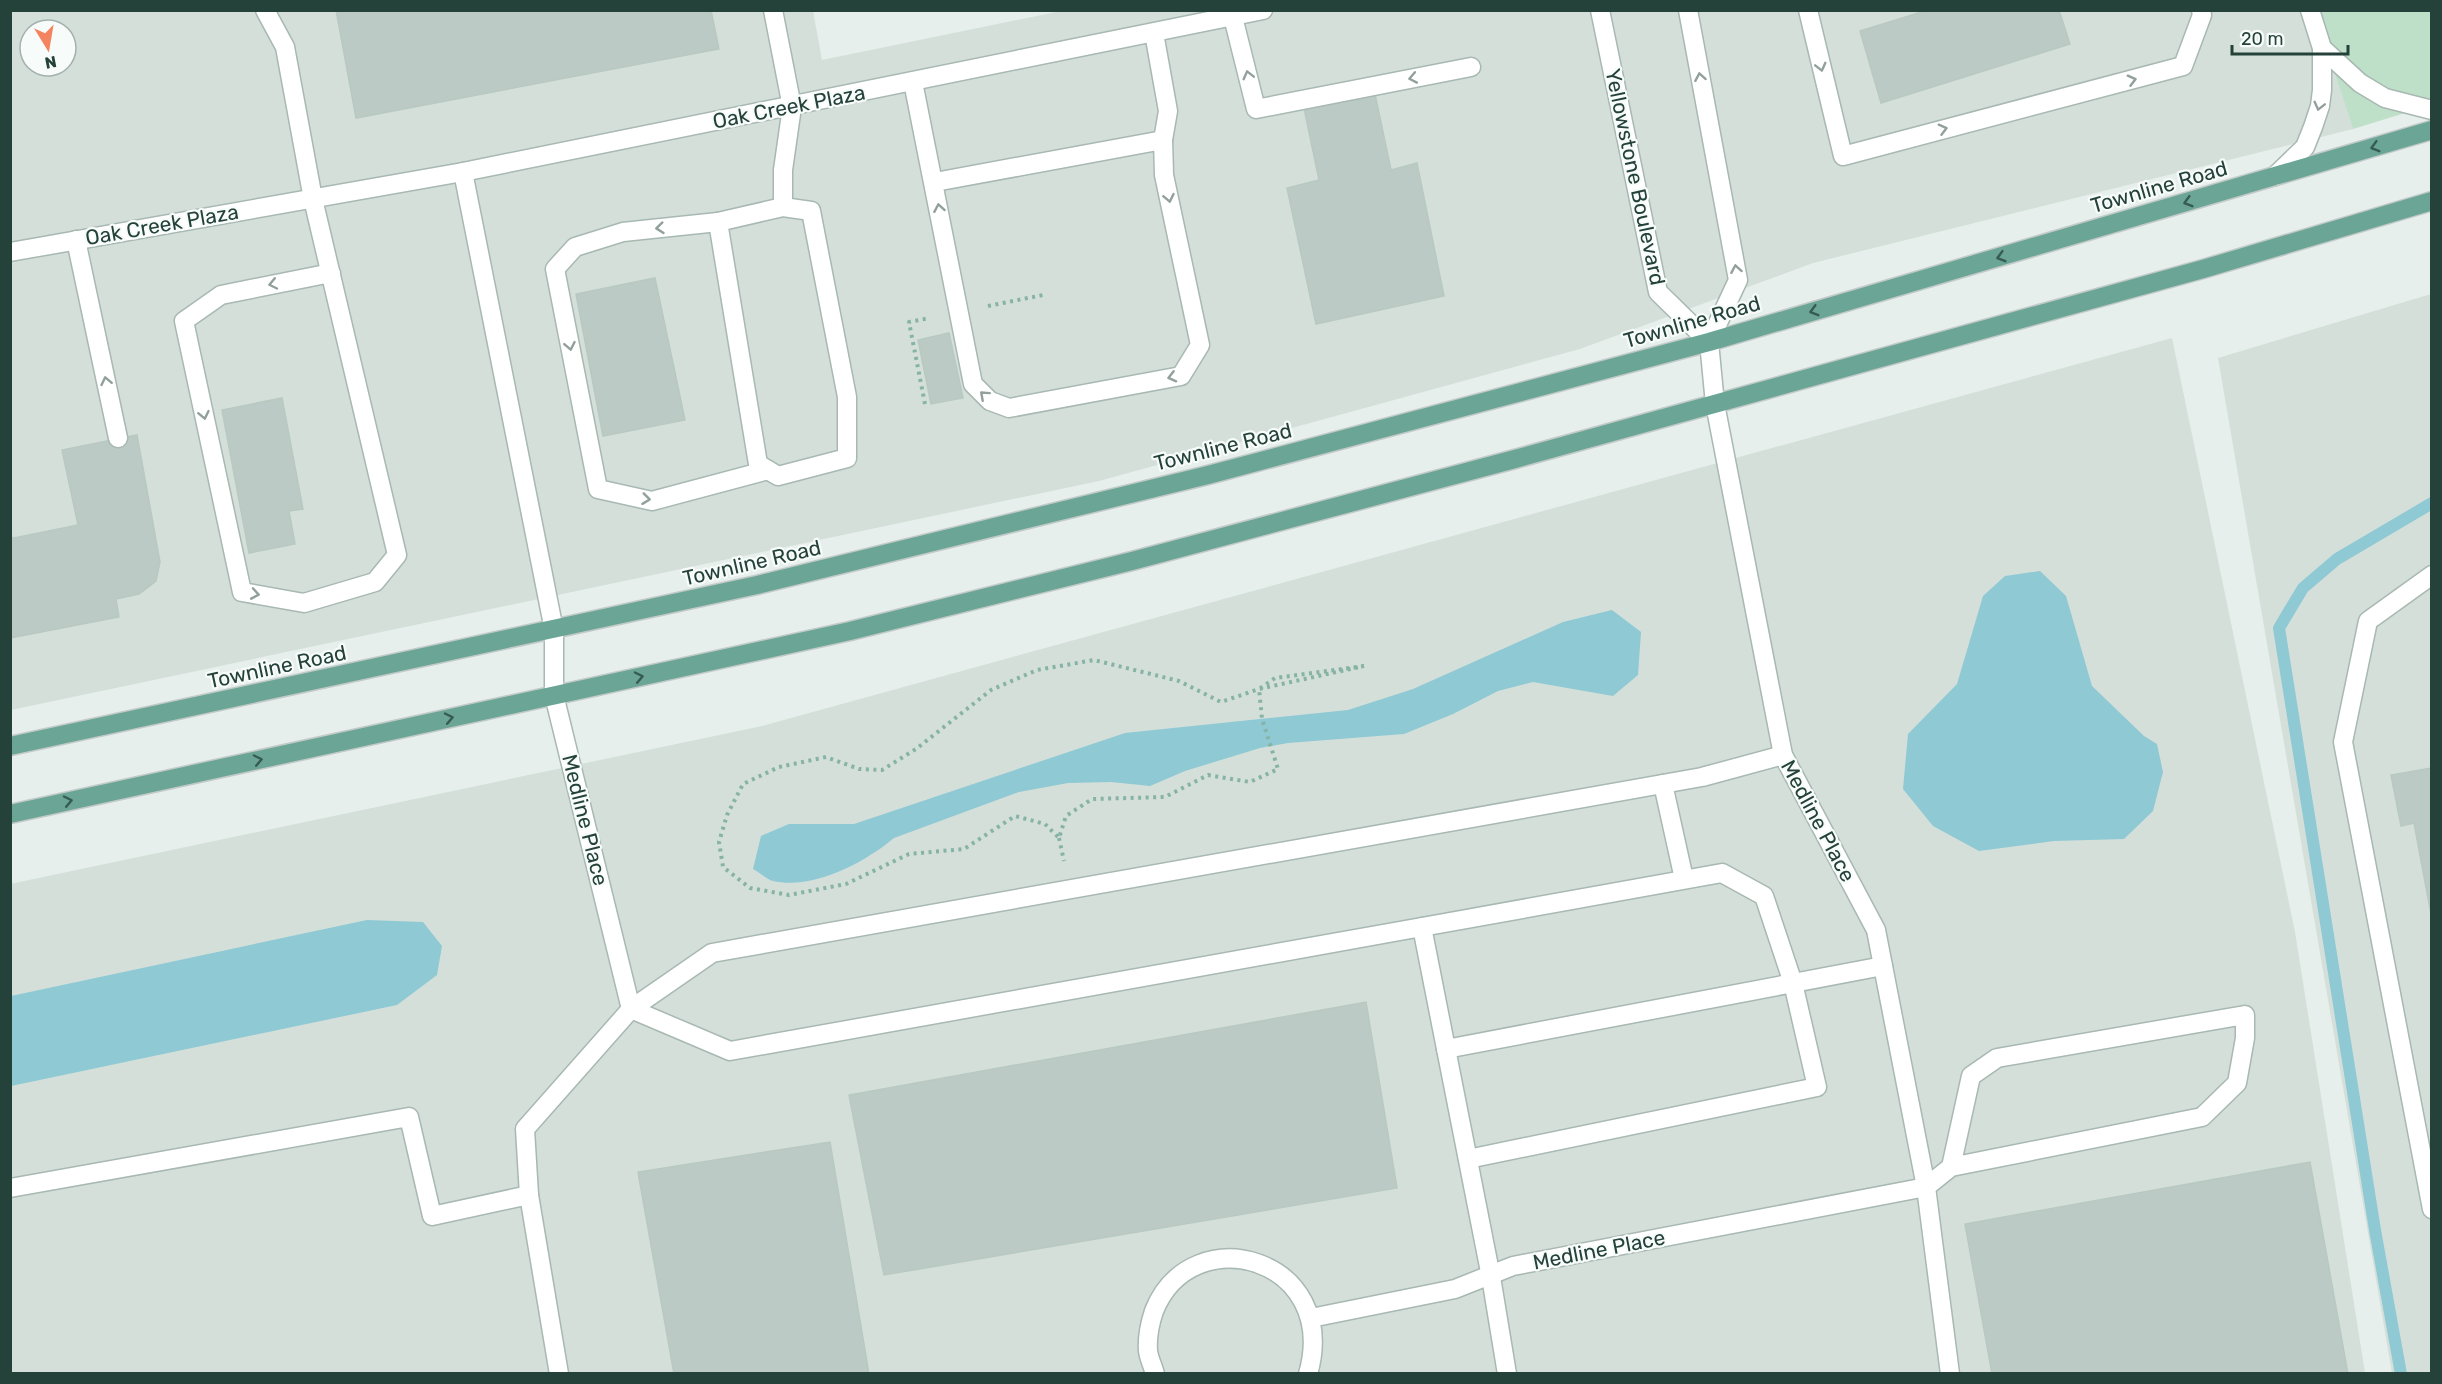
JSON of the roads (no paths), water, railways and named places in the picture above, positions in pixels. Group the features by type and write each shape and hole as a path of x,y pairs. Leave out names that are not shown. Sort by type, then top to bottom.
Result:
{"main road":[{"name":"Townline Road","path":"10,746 758,585 1208,475 1709,342 2432,130"},
{"path":"10,814 850,631 1132,561 1715,404 2203,269 2432,201"}],"street":[{"path":"265,10 285,47 313,199 331,273 397,555 375,582 304,603 242,592 184,321 221,295 331,273"},
{"path":"772,10 792,107 783,170 783,207"},
{"name":"Oak Creek Plaza","path":"10,252 463,172 1263,10"},
{"name":"Yellowstone Boulevard","path":"1599,10 1658,292 1709,342"},
{"path":"1688,10 1737,280 1709,342"},
{"path":"1808,10 1843,156 2183,66 2202,15 2201,10"},
{"path":"2275,177 2305,147 2320,106 2322,48 2310,10"},
{"path":"1233,17 1256,109 1471,67"},
{"path":"913,82 935,182 973,384 990,401 1009,408 1181,376 1200,345 1164,175 1163,140 1168,111 1154,33"},
{"path":"2322,48 2360,83 2385,98 2432,110"},
{"path":"935,182 1163,140"},
{"name":"Medline Place","path":"463,172 554,630 554,695 631,1009"},
{"path":"718,222 758,464 768,470 777,476 847,458 847,397 811,211 783,207 718,222 623,232 575,247 555,269 598,489 652,501 768,470"},
{"path":"76,240 118,438"},
{"name":"Medline Place","path":"1709,342 1715,404 1783,755 1876,930 1926,1187"},
{"path":"2432,575 2368,621 2343,742 2432,1209"},
{"path":"559,1374 529,1195 525,1129 631,1009 712,953 1702,777 1783,755"},
{"path":"1663,784 1683,879"},
{"path":"631,1009 730,1051 1722,873 1764,896 1793,983 1817,1087 1468,1159"},
{"path":"1422,927 1491,1276 1507,1374"},
{"path":"1446,1049 1882,966"},
{"name":"Medline Place","path":"1311,1318 1455,1289 1513,1266 1926,1187 1951,1167 2202,1117 2237,1083 2245,1038 2246,1015 1997,1058 1971,1076 1951,1167"},
{"path":"10,1188 409,1117 432,1216 529,1195"},
{"path":"1926,1187 1950,1374"},
{"path":"1155,1374 1148,1351 1149,1324 1160,1298 1177,1278 1200,1264 1227,1258 1255,1262 1280,1274 1299,1293 1311,1318 1314,1346 1308,1374"}],"water":[{"path":"2040,571 2066,596 2092,686 2144,736 2157,744 2163,772 2153,811 2124,839 2054,841 1979,851 1933,826 1903,789 1908,734 1957,684 1983,596 2005,576"},
{"path":"1612,610 1641,632 1638,675 1613,696 1533,682 1498,691 1453,714 1404,734 1288,743 1260,748 1185,771 1150,786 1111,782 1068,783 1019,792 894,838 853,865 805,882 773,881 753,869 761,836 789,824 854,824 1125,733 1348,710 1413,689 1563,622"},
{"path":"367,920 423,922 442,946 437,975 397,1005 11,1086 11,996"}],"waterway":[{"path":"2401,1374 2375,1230 2279,628 2303,588 2337,559 2432,503"}]}
